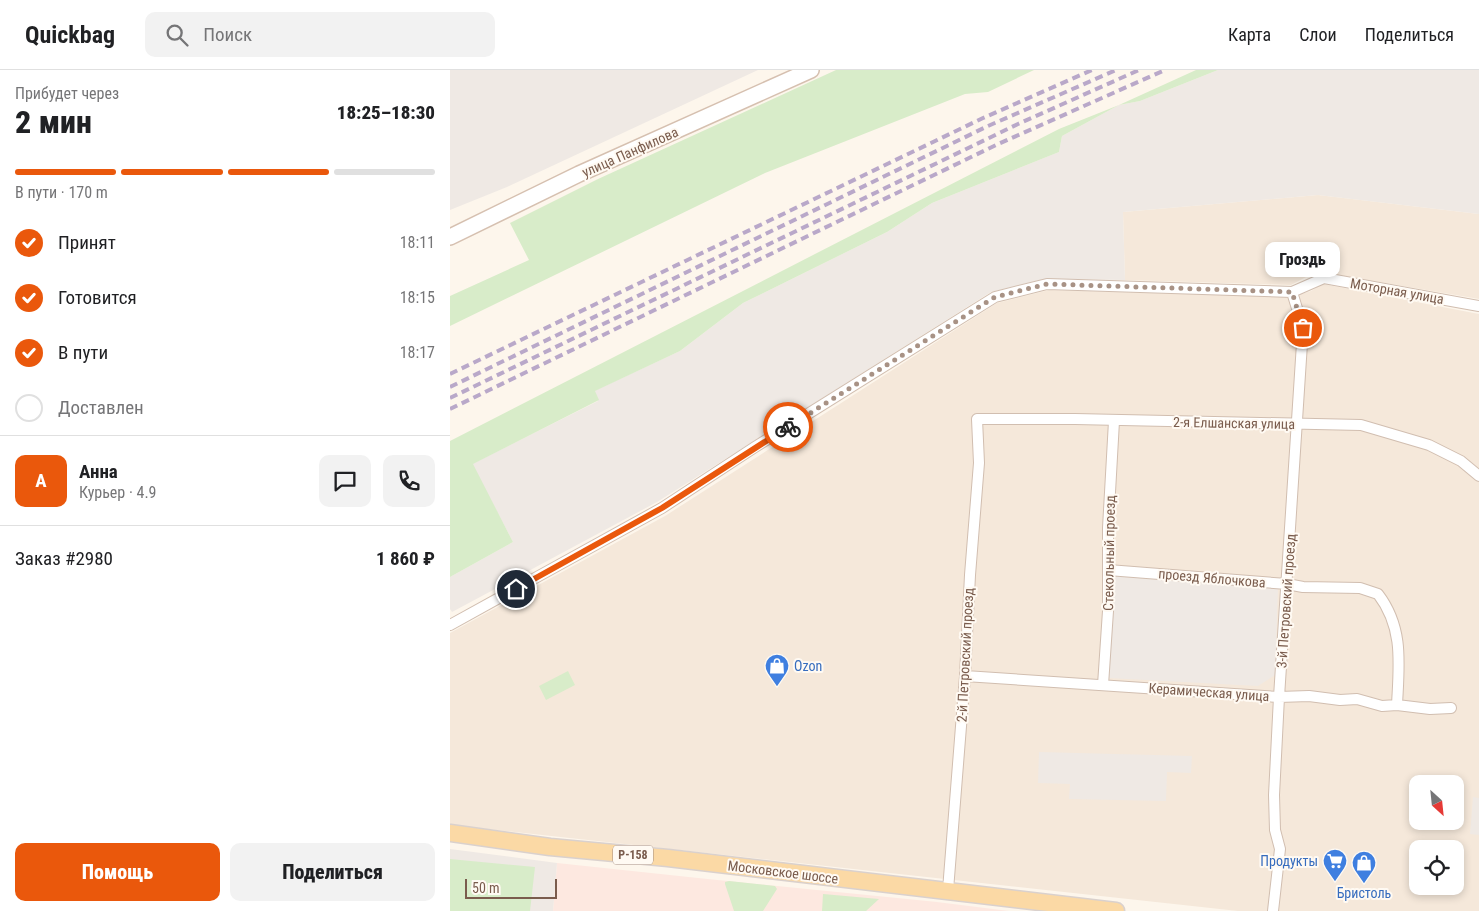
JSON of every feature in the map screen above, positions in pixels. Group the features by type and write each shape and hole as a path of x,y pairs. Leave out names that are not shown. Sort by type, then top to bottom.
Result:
{"main road":[{"name":"улица Панфилова","path":"450,237 580,174 806,71"},
{"name":"Московское шоссе","path":"450,833 550,847 948,890 1116,911"}],"street":[{"name":"Моторная улица","path":"450,625 662,508 995,297 1047,284 1292,292 1324,278 1479,306"},
{"name":"3-й Петровский проезд","path":"1274,911 1280,849 1275,830 1274,795 1303,328 1292,292"},
{"name":"2-я Елшанская улица","path":"977,420 1075,419 1361,425 1429,445 1461,461 1479,476"},
{"name":"2-й Петровский проезд","path":"948,890 979,463 977,420"},
{"name":"Стекольный проезд","path":"1103,685 1108,528 1114,421"},
{"name":"проезд Яблочкова","path":"1108,570 1287,584 1303,587 1360,588 1378,594 1392,615 1398,637 1397,705"},
{"name":"Керамическая улица","path":"965,676 1279,697 1309,696 1340,700 1357,699 1382,706 1397,705 1430,709 1451,708"}],"shaded area":[{"path":"450,70 758,70 507,187 450,210"},
{"path":"1218,70 1479,70 1479,214 1318,195 1123,212 1125,280 1044,279 991,292 657,502 452,612 450,609 450,577 513,542 472,464 598,401 594,391 680,351 743,303 887,232 932,203 1059,152 1062,136 1119,105 1140,101"},
{"path":"1318,195 1479,214 1479,299 1321,272 1291,285 1125,280 1123,212"},
{"path":"1323,284 1479,314 1479,911 1238,911 450,825 450,633 665,516 997,303 1049,290 1292,297 1311,291"},
{"path":"1112,576 1278,588 1275,675 1258,686 1108,678"},
{"path":"1039,752 1192,756 1191,773 1167,772 1166,801 1069,799 1070,784 1038,783"},
{"path":"1473,797 1479,798 1479,835 1470,834"},
{"path":"450,849 557,863 553,911 450,911"},
{"path":"557,863 937,902 1009,911 553,911"}],"green space":[{"path":"836,70 1034,70 988,92 965,94 765,173 450,326 450,296 529,260 510,223 598,179"},
{"path":"1196,70 1218,70 1140,101 1119,105"},
{"path":"1119,105 1062,136 1059,152 932,203 887,232 743,303 680,351 595,391 599,400 473,464 513,542 450,577 450,441 1059,129"},
{"path":"568,671 575,685 546,700 539,686"},
{"path":"450,859 535,867 530,911 450,911"},
{"path":"725,882 775,886 777,889 763,911 734,911 725,884"},
{"path":"823,894 879,899 866,911 822,911"}],"railway":[{"path":"450,374 983,118 1092,70"},
{"path":"450,387 988,126 1116,70"},
{"path":"450,398 1018,124 1139,70"},
{"path":"450,409 996,145 1165,70"}],"way so far":[{"path":"788,427 995,297 1047,284 1292,292 1303,328"}],"place":[{"name":"Гроздь","path":"1303,328"},
{"name":"Ozon","path":"777,687"},
{"name":"Продукты","path":"1335,882"},
{"name":"Бристоль","path":"1364,884"}],"route":[{"path":"516,589 662,508 788,427"}]}
